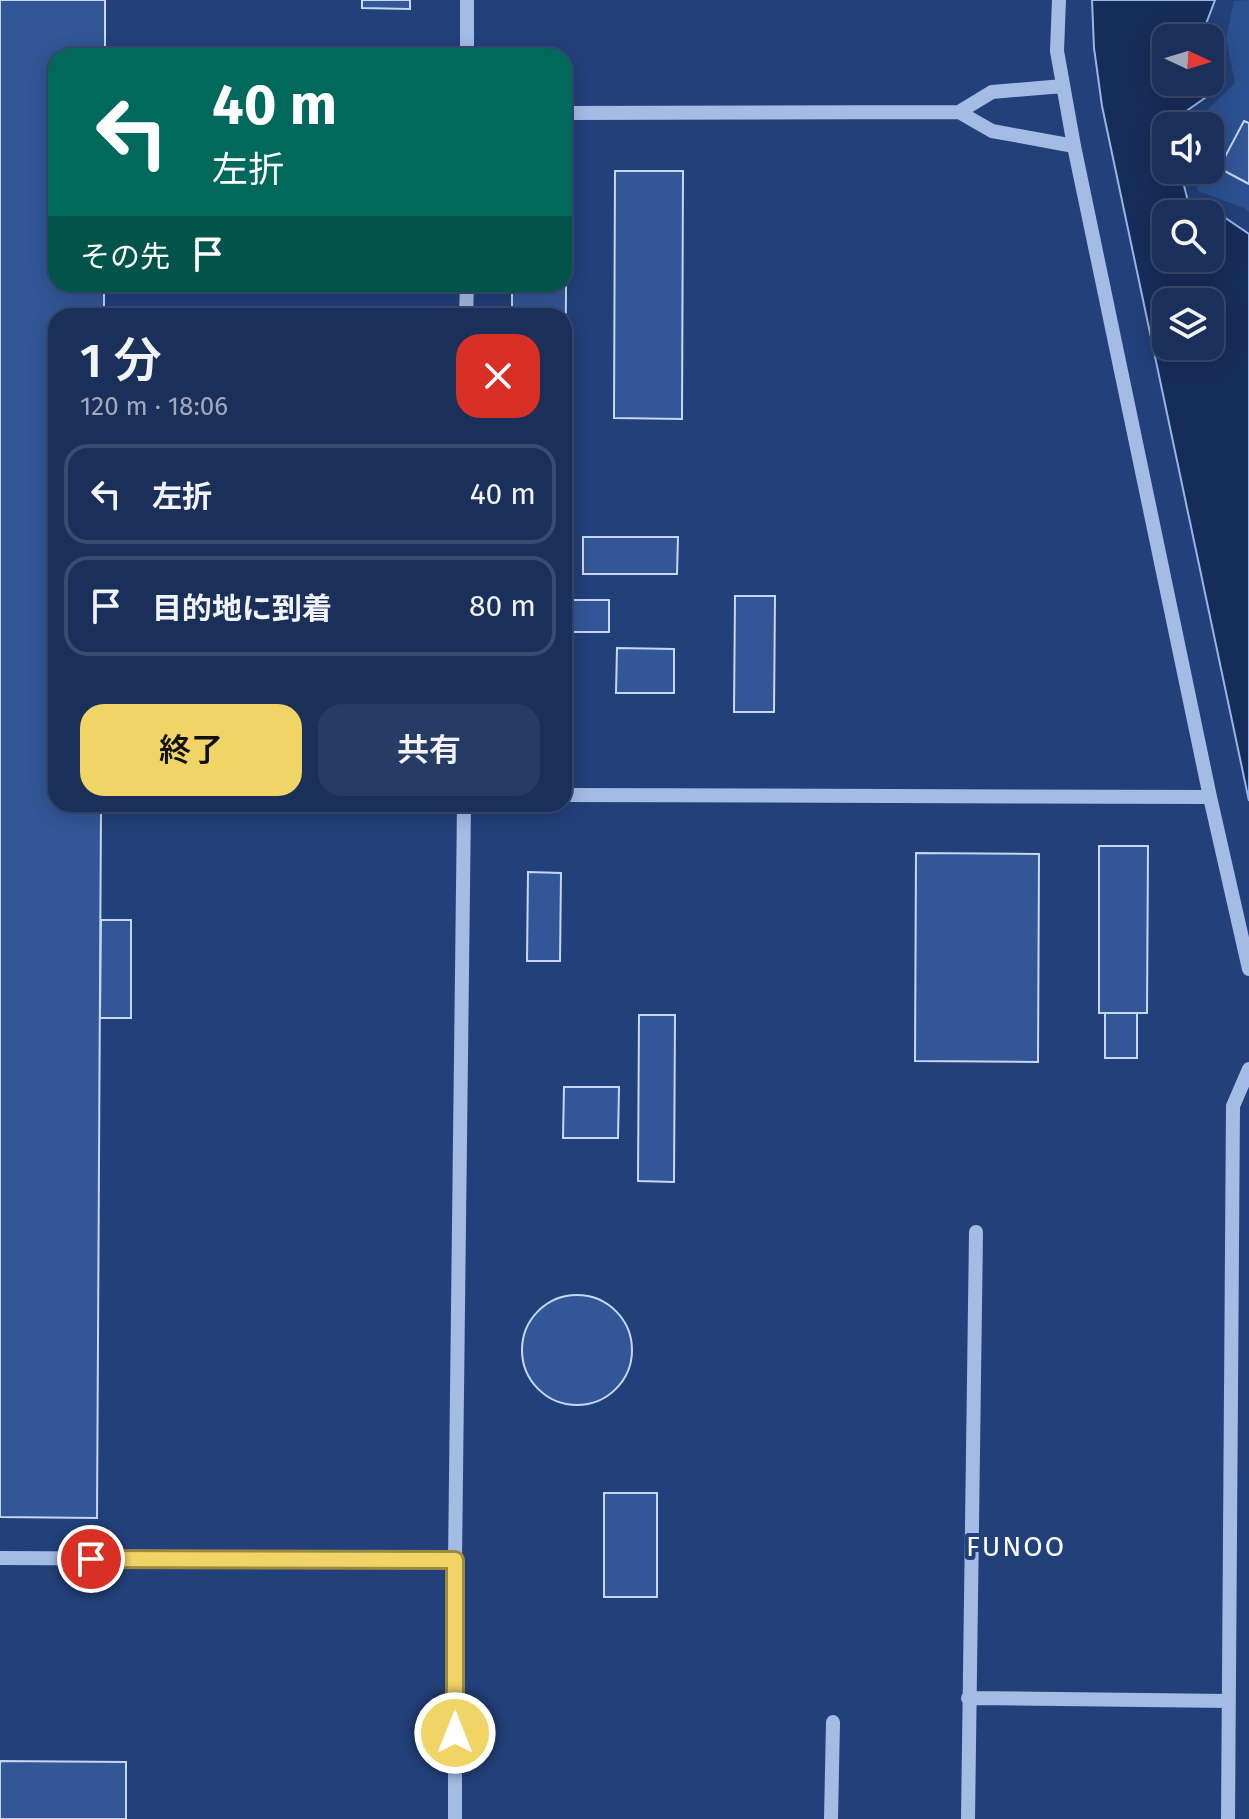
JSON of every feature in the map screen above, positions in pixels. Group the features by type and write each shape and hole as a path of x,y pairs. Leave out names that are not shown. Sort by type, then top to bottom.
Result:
{"street":[{"path":"467,0 467,48"},
{"path":"1059,0 1057,51 1074,146 1249,969"},
{"path":"959,112 992,92 1063,86"},
{"path":"572,113 959,112 992,131 1074,146"},
{"path":"572,795 1210,797"},
{"path":"455,1819 464,812"},
{"path":"1228,1819 1233,1106 1249,1069"},
{"path":"968,1819 976,1232"},
{"path":"0,1558 455,1560"},
{"path":"968,1698 1229,1701"},
{"path":"831,1819 833,1722"}],"shaded area":[{"path":"1092,0 1215,0 1206,24 1152,24 1152,96 1208,96 1185,112 1152,112 1152,184 1184,184 1188,200 1152,200 1152,272 1224,272 1224,217 1249,234 1249,801 1156,360 1224,360 1224,288 1152,288 1152,342 1102,106 1094,48"},
{"path":"1249,0 1249,212 1198,191 1196,184 1224,184 1224,112 1205,112 1235,83 1226,38 1234,1"}],"building":[{"path":"0,0 105,0 105,48 48,48 48,292 104,292 104,308 48,308 48,812 101,812 97,1518 0,1517"},
{"path":"362,0 410,0 410,9 362,8"},
{"path":"1244,121 1249,123 1249,184 1224,171 1224,159"},
{"path":"615,171 683,171 682,419 614,418"},
{"path":"512,292 566,292 566,308 512,308"},
{"path":"583,537 678,537 677,574 583,574"},
{"path":"735,596 775,596 774,712 734,712"},
{"path":"572,600 609,600 609,632 572,632"},
{"path":"617,648 674,649 674,693 616,693"},
{"path":"1099,846 1148,846 1147,1013 1099,1013"},
{"path":"916,853 1039,854 1038,1062 915,1061"},
{"path":"528,872 561,873 560,961 527,961"},
{"path":"101,920 131,920 131,1018 100,1018"},
{"path":"1105,1013 1137,1013 1137,1058 1105,1058"},
{"path":"639,1015 675,1015 674,1182 638,1181"},
{"path":"564,1087 619,1087 618,1138 563,1138"},
{"path":"577,1295 598,1299 616,1311 628,1329 632,1350 628,1371 616,1389 598,1401 577,1405 556,1401 538,1389 526,1371 522,1350 526,1329 538,1311 556,1299"},
{"path":"604,1493 657,1493 657,1597 604,1597"},
{"path":"0,1761 126,1762 126,1819 0,1819"}],"district":[{"name":"FUNOO","path":"1016,1546"}],"route":[{"path":"91,1559 455,1560 455,1733"}]}
